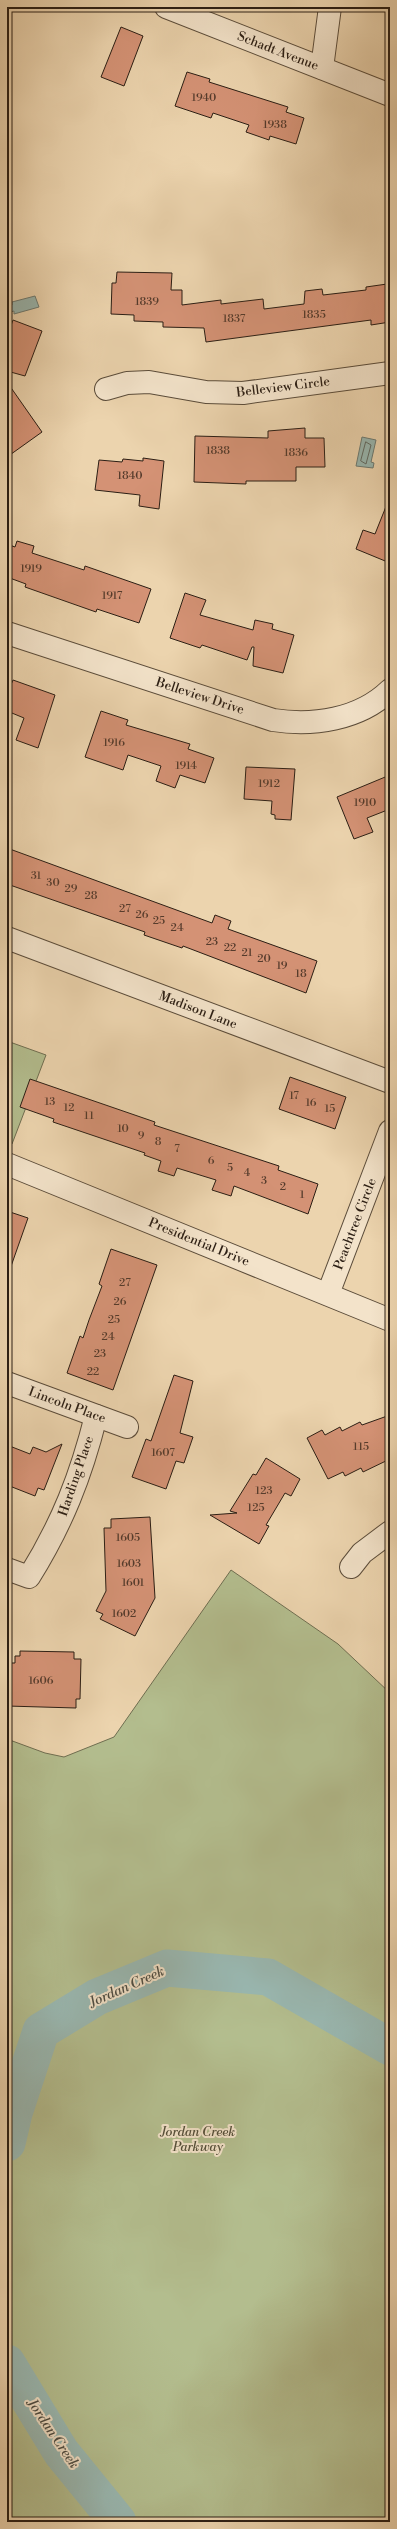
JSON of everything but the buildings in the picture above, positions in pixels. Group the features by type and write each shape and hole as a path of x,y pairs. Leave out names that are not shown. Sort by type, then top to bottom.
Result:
{"street":[{"name":"Schadt Avenue","path":"166,7 390,95"},
{"path":"322,68 330,7"},
{"name":"Belleview Circle","path":"106,389 127,383 149,382 206,392 243,393 390,373"},
{"name":"Belleview Drive","path":"7,633 273,720 291,723 315,723 342,717 363,709 390,690"},
{"name":"Madison Lane","path":"7,938 390,1082"},
{"name":"Peachtree Circle","path":"328,1294 390,1131"},
{"name":"Presidential Drive","path":"7,1164 390,1320"},
{"name":"Lincoln Place","path":"7,1384 127,1426"},
{"name":"Harding Place","path":"7,1569 29,1577 52,1540 71,1500 86,1458 96,1416"},
{"path":"351,1567 368,1549 390,1532"}],"green space":[{"path":"7,1041 46,1055 12,1144 7,1142"},
{"name":"Jordan Creek Parkway","path":"231,1570 338,1644 390,1693 390,2522 7,2522 7,1739 45,1753 64,1757 114,1737"}],"water":[{"path":"35,296 39,307 14,314 14,311 11,312 10,306 12,305 12,302"},
{"path":"362,437 376,440 371,462 374,463 373,468 356,466"}],"waterway":[{"name":"Jordan Creek","path":"7,2143 14,2113 41,2031 97,1997 167,1968 268,1977 390,2047"},
{"name":"Jordan Creek","path":"7,2363 61,2452 118,2522"}]}
